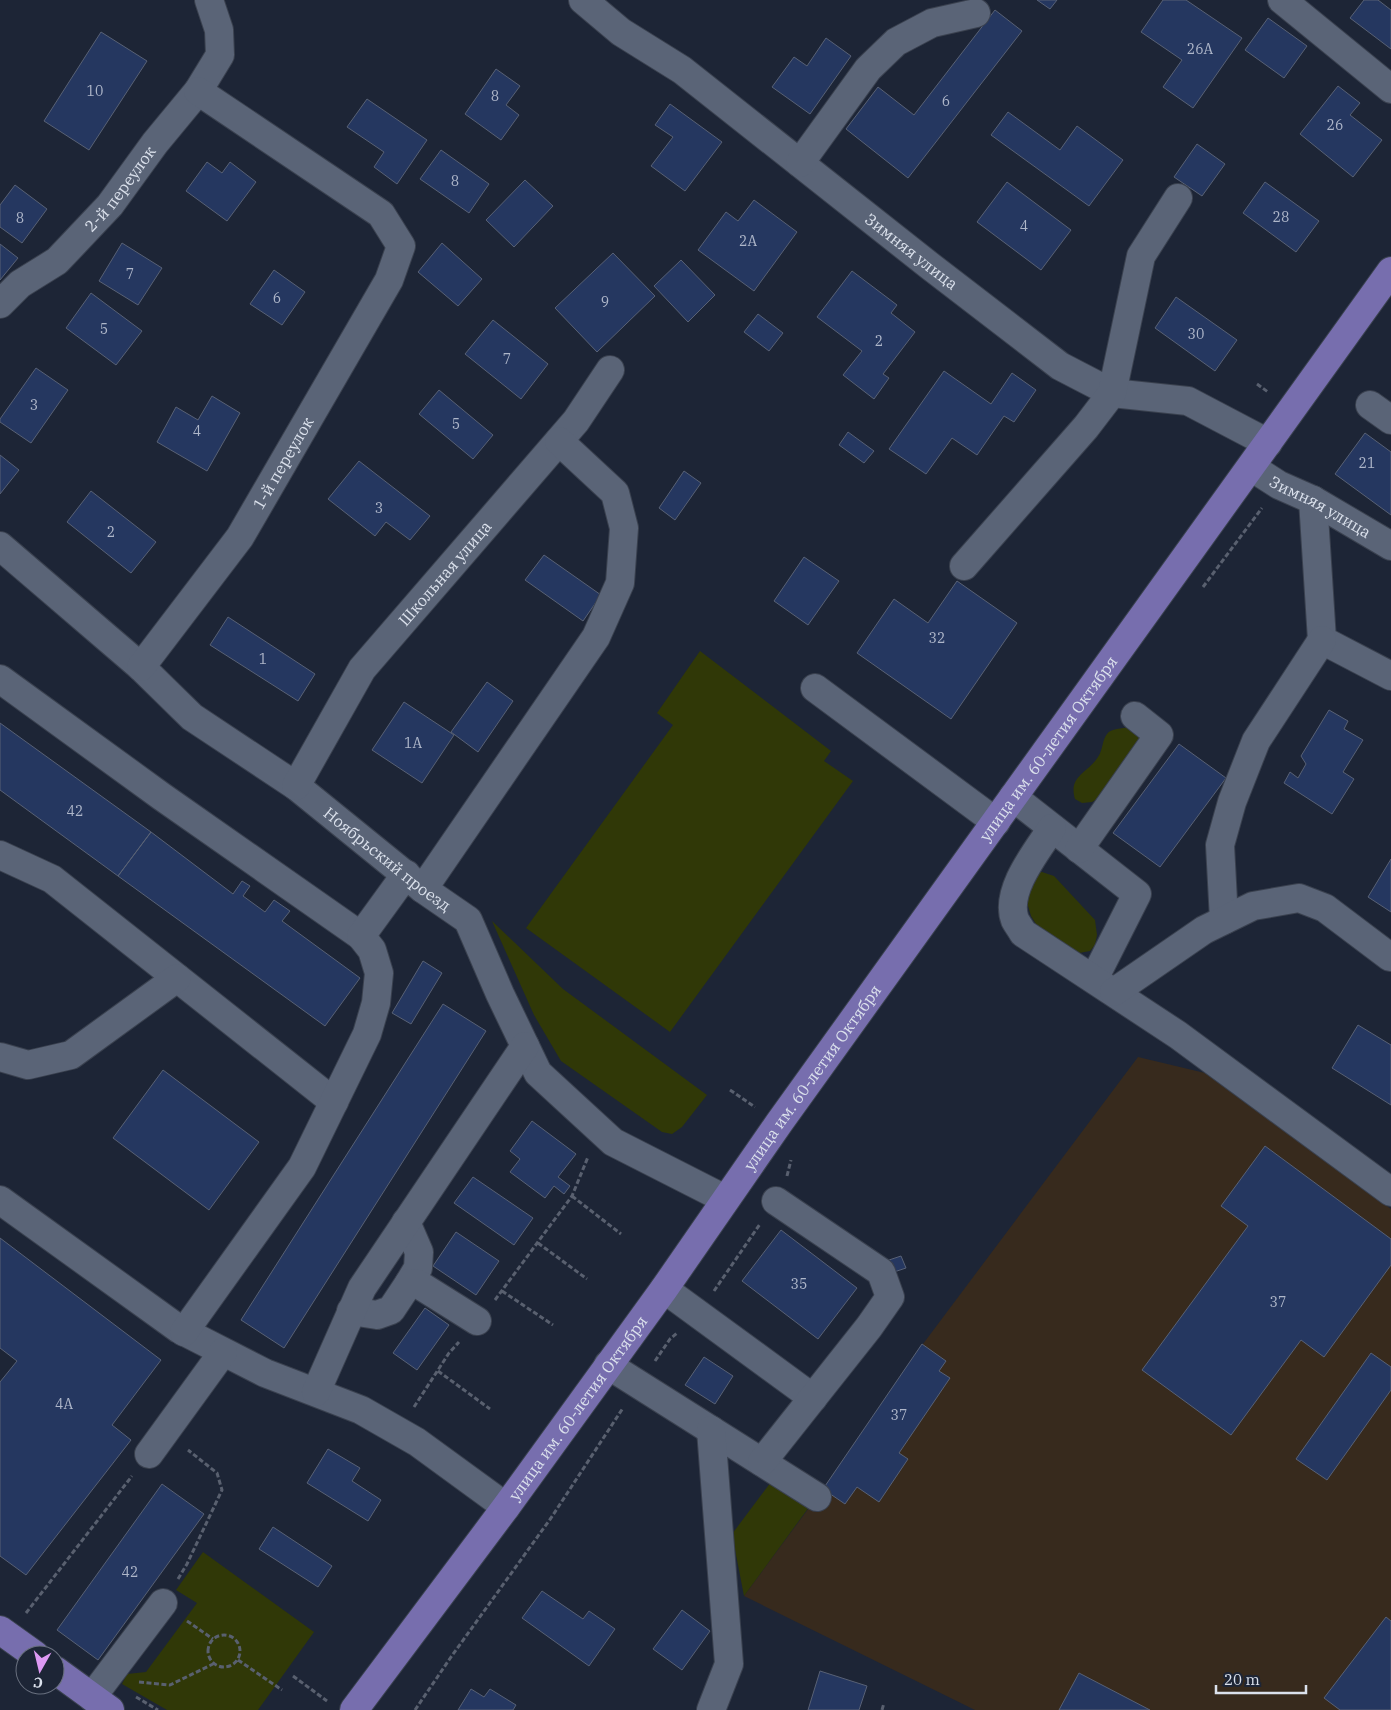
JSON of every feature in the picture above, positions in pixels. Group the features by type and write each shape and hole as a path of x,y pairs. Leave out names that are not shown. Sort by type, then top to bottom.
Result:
{"main road":[{"name":"улица им. 60-летия Октября","path":"342,1706 506,1507 664,1289 725,1199 1391,271"},
{"path":"0,1630 21,1645"},
{"path":"65,1675 103,1695"}],"street":[{"name":"2-й переулок","path":"0,304 20,284 57,261 110,205 155,143 198,91 220,55 219,30 210,0"},
{"name":"Зимняя улица","path":"583,0 622,32 682,70 1060,366 1112,393 1188,402 1268,443"},
{"path":"1282,0 1391,89"},
{"path":"800,163 868,69 896,42 932,23 976,13"},
{"name":"1-й переулок","path":"140,667 240,537 389,280 401,246 381,214 198,91"},
{"path":"964,566 1086,427 1112,393 1141,256 1178,198"},
{"name":"Школьная улица","path":"296,786 362,670 576,421 610,370"},
{"path":"361,936 414,881 596,637 620,583 624,528 615,493 559,441"},
{"name":"Зимняя улица","path":"1251,467 1279,485 1313,500 1391,546"},
{"path":"1224,920 1220,845 1232,802 1256,741 1322,640 1313,500"},
{"name":"Ноябрьский проезд","path":"0,546 140,667 192,717 296,786 414,881 468,920 500,994 538,1073 613,1142 725,1199"},
{"path":"1322,640 1391,676"},
{"path":"0,679 161,796 361,936 372,950 379,973 376,1003 367,1034 302,1167 184,1332"},
{"path":"815,688 996,822"},
{"path":"1080,849 1159,735 1135,716"},
{"path":"1013,797 1137,894 1104,986"},
{"path":"1052,828 1020,877 1013,911 1015,920 1023,933 1178,1034 1391,1192"},
{"path":"0,855 52,879 334,1102"},
{"path":"1104,986 1204,930 1253,906 1299,898 1325,908 1390,958"},
{"path":"0,1057 28,1065 70,1055 177,978"},
{"path":"316,1392 362,1288 525,1046"},
{"path":"0,1200 184,1332 265,1373 361,1410 417,1442 506,1507"},
{"path":"762,1462 814,1398 890,1297 881,1272 776,1201"},
{"path":"352,1311 377,1315 391,1310 418,1268 419,1252 406,1222"},
{"path":"409,1282 418,1284 477,1321"},
{"path":"664,1289 814,1398"},
{"path":"149,1454 223,1352"},
{"path":"608,1365 817,1497"},
{"path":"711,1710 729,1664 712,1430"},
{"path":"103,1695 163,1604"}],"path":[{"path":"1257,384 1275,396"},
{"path":"1202,588 1279,485"},
{"path":"730,1090 757,1108"},
{"path":"398,1431 449,1353 502,1291 572,1196 585,1167 598,1128"},
{"path":"415,1710 551,1518 670,1339 698,1314 784,1190 790,1161 795,1154"},
{"path":"572,1196 621,1234"},
{"path":"538,1243 587,1279"},
{"path":"502,1291 552,1325"},
{"path":"438,1371 490,1409"},
{"path":"163,1604 187,1564 222,1490 216,1473 166,1431"},
{"path":"26,1613 149,1454"},
{"path":"222,1635 232,1637 240,1650 238,1660 229,1667 224,1668 213,1664 210,1660 208,1649 213,1640 222,1635"},
{"path":"238,1660 282,1690"},
{"path":"103,1695 170,1685 213,1664"},
{"path":"292,1676 342,1706"},
{"path":"103,1695 158,1710"},
{"path":"882,1710 884,1703"}],"shaded area":[{"path":"1138,1057 1205,1073 1391,1209 1391,1710 975,1710 744,1596 823,1489 923,1344"}],"green space":[{"path":"700,651 831,751 824,761 853,781 670,1032 526,928 673,725 657,713"},
{"path":"1129,727 1140,730 1141,739 1107,793 1092,802 1082,803 1075,799 1074,785 1080,775 1098,757 1107,734 1114,730"},
{"path":"1042,872 1054,876 1095,920 1097,935 1095,945 1090,951 1079,953 1067,949 1036,924 1031,916 1026,899 1036,873"},
{"path":"492,921 563,989 707,1095 682,1127 672,1134 662,1132 561,1061 534,1015"},
{"path":"774,1478 812,1503 744,1596 732,1534"},
{"path":"203,1552 314,1632 258,1710 167,1710 122,1684 127,1674 146,1672 197,1603 176,1590"}],"building":[{"path":"1037,0 1057,0 1050,9"},
{"path":"1163,0 1186,0 1242,38 1193,108 1163,87 1182,60 1141,32"},
{"path":"1364,0 1378,0 1391,10 1391,49 1350,18"},
{"path":"995,10 1022,31 908,178 846,129 878,87 914,115"},
{"path":"1268,18 1307,46 1284,78 1245,50"},
{"path":"101,32 147,61 89,150 44,121"},
{"path":"826,38 851,56 810,114 772,87 794,57 807,66"},
{"path":"496,69 520,86 506,105 519,115 501,140 465,114"},
{"path":"1338,86 1360,103 1350,115 1382,140 1353,177 1300,134"},
{"path":"367,99 427,140 397,184 374,167 384,152 347,127"},
{"path":"670,104 722,142 685,191 651,166 673,137 655,125"},
{"path":"1008,112 1060,150 1077,126 1123,160 1089,206 991,135"},
{"path":"1197,144 1225,164 1202,196 1174,177"},
{"path":"441,150 489,184 469,213 420,179"},
{"path":"207,162 222,173 230,162 256,182 227,221 186,191"},
{"path":"525,180 553,206 514,247 486,220"},
{"path":"1007,182 1071,230 1041,270 977,222"},
{"path":"1265,182 1319,221 1296,252 1243,213"},
{"path":"15,185 47,209 22,243 0,227 0,205"},
{"path":"754,200 797,232 754,291 698,250 726,212 738,221"},
{"path":"122,243 162,268 138,305 99,281"},
{"path":"442,243 482,279 458,306 418,272"},
{"path":"0,244 18,258 0,280"},
{"path":"613,253 655,296 597,352 555,308"},
{"path":"681,260 715,295 688,322 654,286"},
{"path":"274,270 305,292 282,325 250,304"},
{"path":"852,271 897,305 891,313 915,332 883,374 889,378 874,399 843,375 862,351 817,317"},
{"path":"91,293 142,331 116,365 66,328"},
{"path":"1176,297 1237,340 1215,371 1155,328"},
{"path":"758,314 783,333 769,351 744,332"},
{"path":"493,320 548,364 521,399 465,354"},
{"path":"36,368 68,390 31,443 0,422 0,419"},
{"path":"944,371 991,404 1012,373 1036,390 1014,422 1004,416 977,455 952,438 926,474 889,449"},
{"path":"439,390 493,435 473,459 419,414"},
{"path":"212,396 240,413 207,471 157,442 176,407 198,420"},
{"path":"848,432 874,451 864,463 839,445"},
{"path":"1365,433 1391,452 1391,515 1335,474"},
{"path":"0,455 19,470 0,494"},
{"path":"359,461 430,516 410,540 386,522 375,536 328,499"},
{"path":"684,471 701,483 675,520 659,508"},
{"path":"91,491 156,542 131,573 67,522"},
{"path":"544,555 601,595 583,621 525,580"},
{"path":"804,557 839,581 808,625 774,601"},
{"path":"957,581 1017,623 951,719 857,653 894,599 928,623"},
{"path":"228,617 315,674 298,701 210,645"},
{"path":"487,682 513,701 478,752 451,732"},
{"path":"404,702 454,735 422,783 372,750"},
{"path":"1329,710 1348,721 1344,729 1363,740 1343,772 1354,779 1332,814 1284,783 1290,772 1298,778 1306,764 1301,756"},
{"path":"0,723 151,832 118,876 0,790"},
{"path":"1179,744 1226,778 1160,867 1113,833"},
{"path":"151,832 233,894 242,881 250,886 243,896 265,912 274,900 290,911 282,921 360,978 325,1026 118,876"},
{"path":"1391,859 1391,912 1368,897"},
{"path":"423,961 442,973 411,1024 392,1013"},
{"path":"443,1004 486,1031 284,1348 241,1320"},
{"path":"1358,1025 1391,1045 1391,1105 1332,1068"},
{"path":"163,1070 259,1142 209,1210 113,1138"},
{"path":"532,1121 576,1154 558,1177 570,1186 564,1194 554,1186 545,1198 510,1172 520,1159 510,1151"},
{"path":"1265,1146 1391,1239 1391,1265 1324,1357 1301,1340 1231,1435 1142,1370 1248,1226 1221,1206"},
{"path":"473,1177 533,1218 514,1245 454,1203"},
{"path":"781,1230 857,1288 818,1339 742,1281"},
{"path":"456,1232 499,1261 476,1295 433,1266"},
{"path":"0,1238 161,1360 112,1425 131,1440 26,1575 0,1556 0,1382 17,1361 0,1348"},
{"path":"901,1256 906,1268 894,1272 889,1260"},
{"path":"425,1308 449,1325 417,1370 393,1353"},
{"path":"922,1344 946,1361 939,1371 950,1378 899,1453 908,1459 879,1502 857,1487 845,1504 823,1489"},
{"path":"1371,1353 1391,1367 1391,1390 1327,1480 1296,1459"},
{"path":"704,1357 733,1376 715,1404 685,1385"},
{"path":"328,1449 360,1468 352,1481 381,1500 368,1521 307,1483"},
{"path":"162,1484 204,1514 98,1660 57,1630"},
{"path":"273,1527 332,1566 318,1587 259,1549"},
{"path":"542,1591 583,1619 589,1611 615,1629 589,1666 522,1618"},
{"path":"682,1610 710,1631 682,1670 653,1649"},
{"path":"1386,1617 1391,1621 1391,1710 1340,1710 1324,1698"},
{"path":"820,1671 867,1686 859,1710 808,1710"},
{"path":"1079,1673 1150,1710 1059,1710"},
{"path":"471,1689 484,1697 490,1689 516,1705 513,1710 458,1710"}]}
